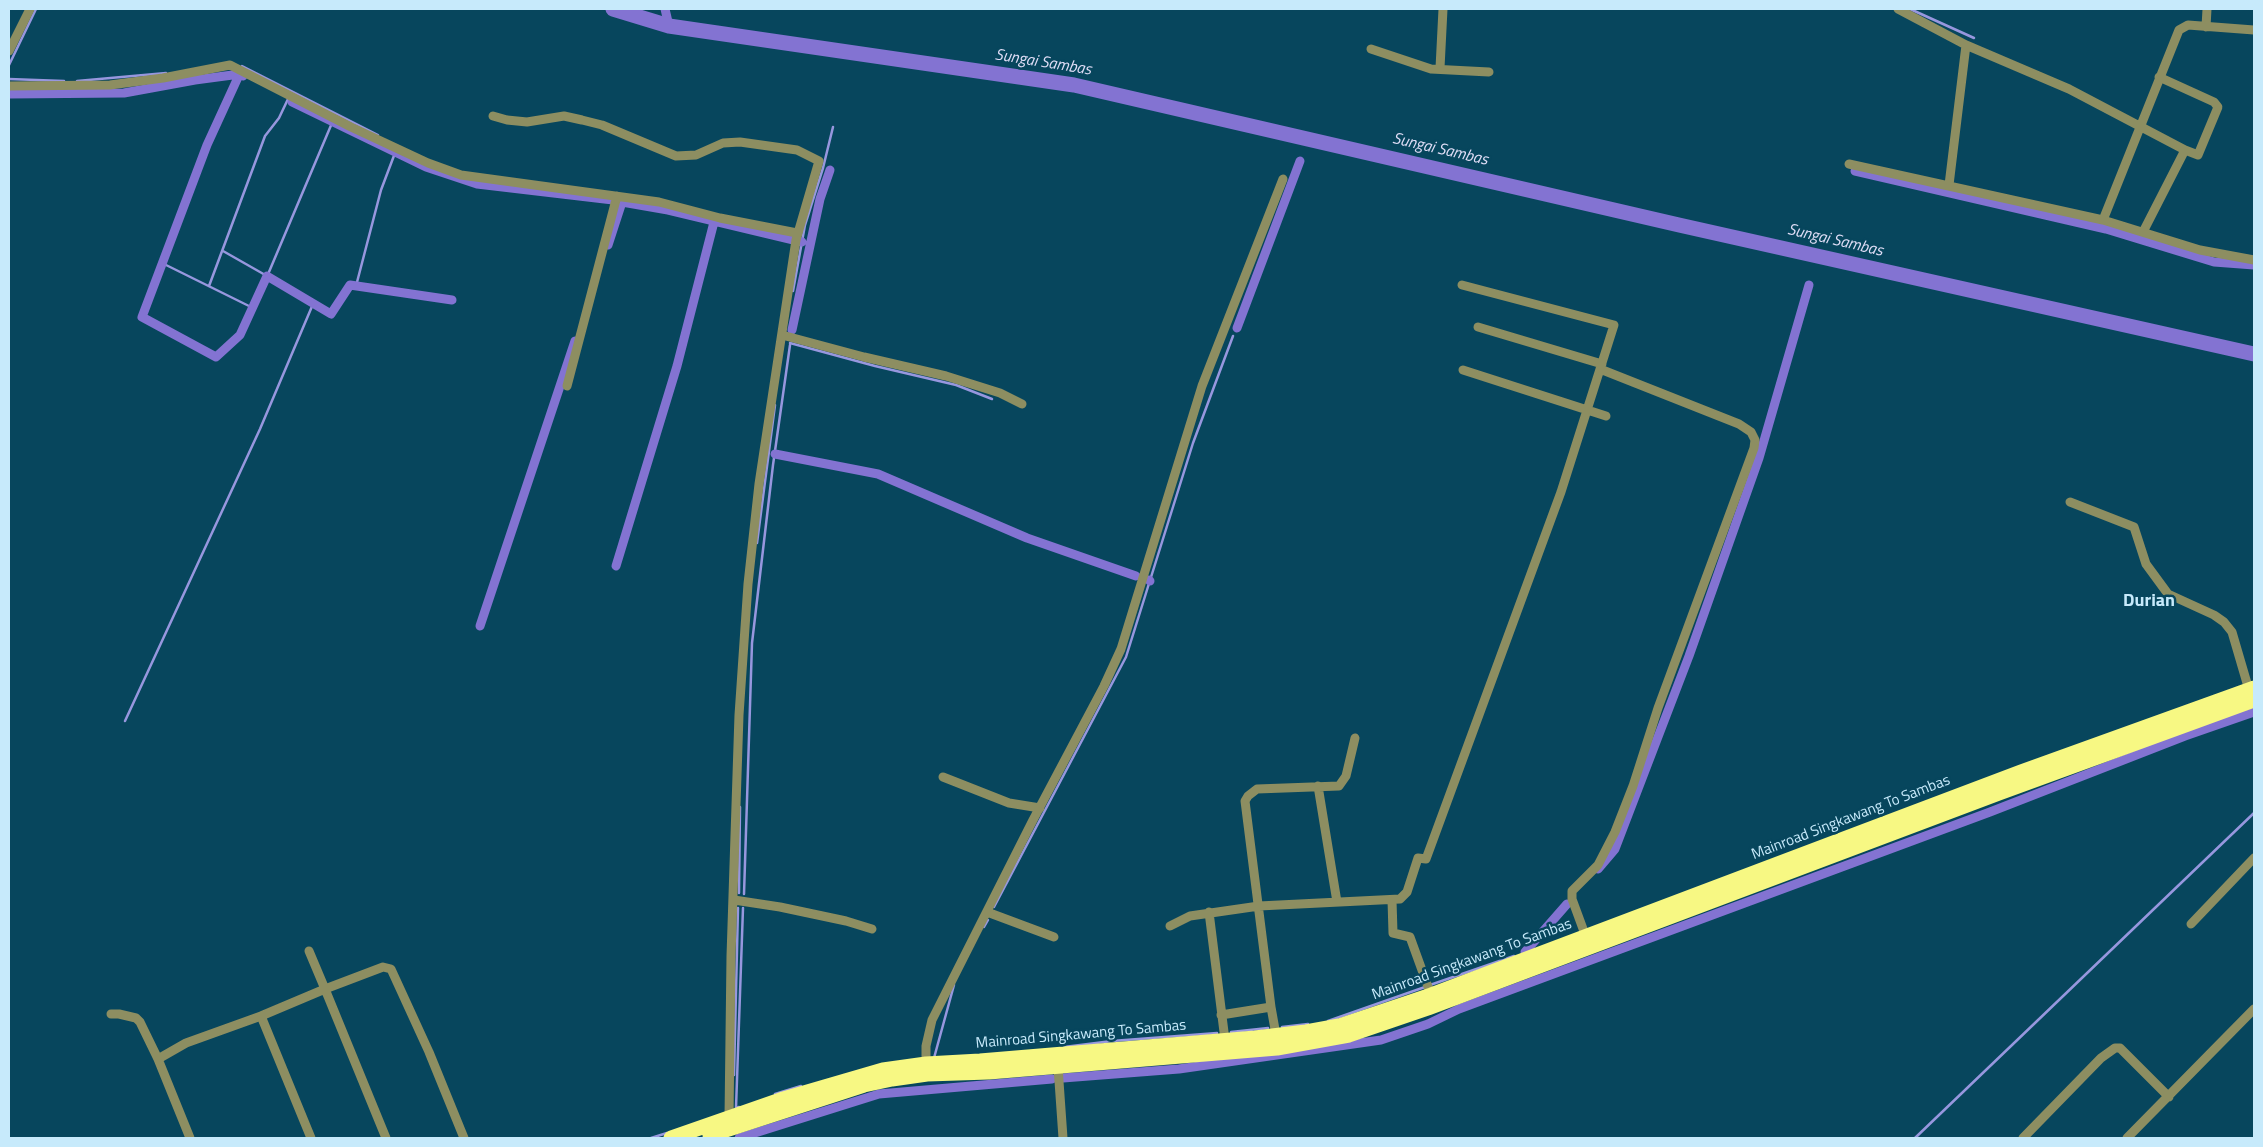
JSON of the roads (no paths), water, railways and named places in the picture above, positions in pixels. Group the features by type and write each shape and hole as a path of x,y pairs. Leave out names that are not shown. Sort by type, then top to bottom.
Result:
{"highway":[{"name":"Mainroad Singkawang To Sambas","path":"701,1138 869,1073 926,1064 1277,1048 1334,1039 1388,1023 1547,957 2252,693"},
{"name":"Mainroad Singkawang To Sambas","path":"671,1138 729,1118 892,1079 927,1074 1058,1067 1107,1056 1225,1040 1306,1032 1339,1026 1547,957 1586,937 2067,763"}],"street":[{"path":"9,51 30,9"},
{"path":"1440,68 1443,9"},
{"path":"1898,9 1966,45 2069,89 2184,150 2200,154 2218,107 2214,102 2159,77"},
{"path":"2206,27 2207,9"},
{"path":"2103,220 2159,77 2180,30 2188,26 2254,30"},
{"path":"1949,185 1966,45"},
{"path":"1371,49 1431,69 1489,72"},
{"path":"9,86 110,85 163,78 230,65 363,133 428,163 461,175 658,202 720,218 798,233"},
{"path":"493,116 507,120 527,122 554,117 576,118 602,125 676,156 696,155 731,142 782,147 813,156 820,164 798,233 759,484 746,602 739,714 731,956 729,1118"},
{"path":"2143,232 2184,150"},
{"path":"1849,164 2103,220 2200,250 2254,260"},
{"path":"926,1064 926,1046 932,1020 1104,686 1121,649 1202,386 1283,179"},
{"path":"568,386 617,196"},
{"path":"1170,926 1190,916 1259,906 1400,899 1408,892 1418,858 1426,859 1561,492 1614,325 1462,285"},
{"path":"1478,327 1601,366 1739,424 1751,432 1755,440 1754,448 1658,708 1633,786 1615,832 1598,865 1572,891 1572,899 1586,937"},
{"path":"782,335 946,376 1000,393 1022,404"},
{"path":"1462,370 1606,416"},
{"path":"2070,502 2134,527 2146,564 2168,594 2214,615 2224,622 2232,632 2252,693"},
{"path":"1276,1035 1246,811 1248,796 1257,789 1342,784 1346,776 1355,738"},
{"path":"943,777 1009,803 1040,808"},
{"path":"1318,786 1337,902"},
{"path":"2191,924 2254,858"},
{"path":"734,900 789,909 846,921 872,929"},
{"path":"1392,900 1393,933 1410,937 1431,995"},
{"path":"987,912 1054,937"},
{"path":"1209,912 1225,1040"},
{"path":"309,951 386,1138"},
{"path":"158,1059 186,1044 383,967 391,970 429,1052 464,1138"},
{"path":"1221,1015 1271,1007"},
{"path":"2127,1138 2254,1009"},
{"path":"111,1014 136,1018 140,1022 158,1059 190,1138"},
{"path":"261,1016 311,1138"},
{"path":"2023,1138 2096,1064 2115,1048 2120,1048 2169,1097"},
{"path":"1058,1067 1063,1138"}],"waterway":[{"path":"9,65 36,9"},
{"name":"Sungai Sambas","path":"613,9 669,26 1074,85 1679,225 2254,354"},
{"path":"665,9 669,26"},
{"path":"1910,9 1974,38"},
{"path":"242,66 378,135"},
{"path":"77,81 166,73"},
{"path":"240,73 207,145 142,317 216,357 240,335 267,276 331,314 350,285 452,300"},
{"path":"9,94 124,93 195,80 240,74 243,76"},
{"path":"9,79 64,81"},
{"path":"209,286 265,136 279,118 288,99"},
{"path":"292,102 426,167 477,184 613,200"},
{"path":"266,279 332,123"},
{"path":"793,291 805,225 823,168 833,127"},
{"path":"356,286 381,190 395,153"},
{"path":"1237,328 1300,161"},
{"path":"792,330 820,199 830,170"},
{"path":"1855,171 2106,229 2214,262 2254,265"},
{"path":"608,245 622,202 668,210 802,242"},
{"path":"616,566 677,366 714,222"},
{"path":"223,251 267,276"},
{"path":"162,263 253,308"},
{"path":"1598,869 1615,849 1689,656 1759,458 1809,285"},
{"path":"125,721 260,429 313,304"},
{"path":"994,907 1126,657 1193,443 1233,336"},
{"path":"480,626 575,341"},
{"path":"790,343 956,385 992,399"},
{"path":"744,894 752,643 773,465 790,345"},
{"path":"757,543 775,405"},
{"path":"775,454 878,474 1027,538 1136,576"},
{"path":"1063,1078 1179,1069 1381,1040 1428,1024 1459,1009 1990,812 2185,736 2254,712"},
{"path":"739,893 740,807"},
{"path":"1915,1138 2254,813"},
{"path":"1525,952 1567,904"},
{"path":"734,1075 738,908"},
{"path":"739,1107 736,1108 743,908"},
{"path":"984,927 988,920"},
{"path":"1430,985 1514,956"},
{"path":"934,1058 954,985"},
{"path":"1328,1021 1425,987"},
{"path":"1282,1027 1308,1024"},
{"path":"1231,1032 1268,1028"},
{"path":"1064,1047 1112,1041 1217,1033"},
{"path":"739,1138 879,1094 1052,1079"},
{"path":"775,1094 801,1086"},
{"path":"651,1138 667,1133"}],"district":[{"name":"Durian","path":"2149,602"}]}
